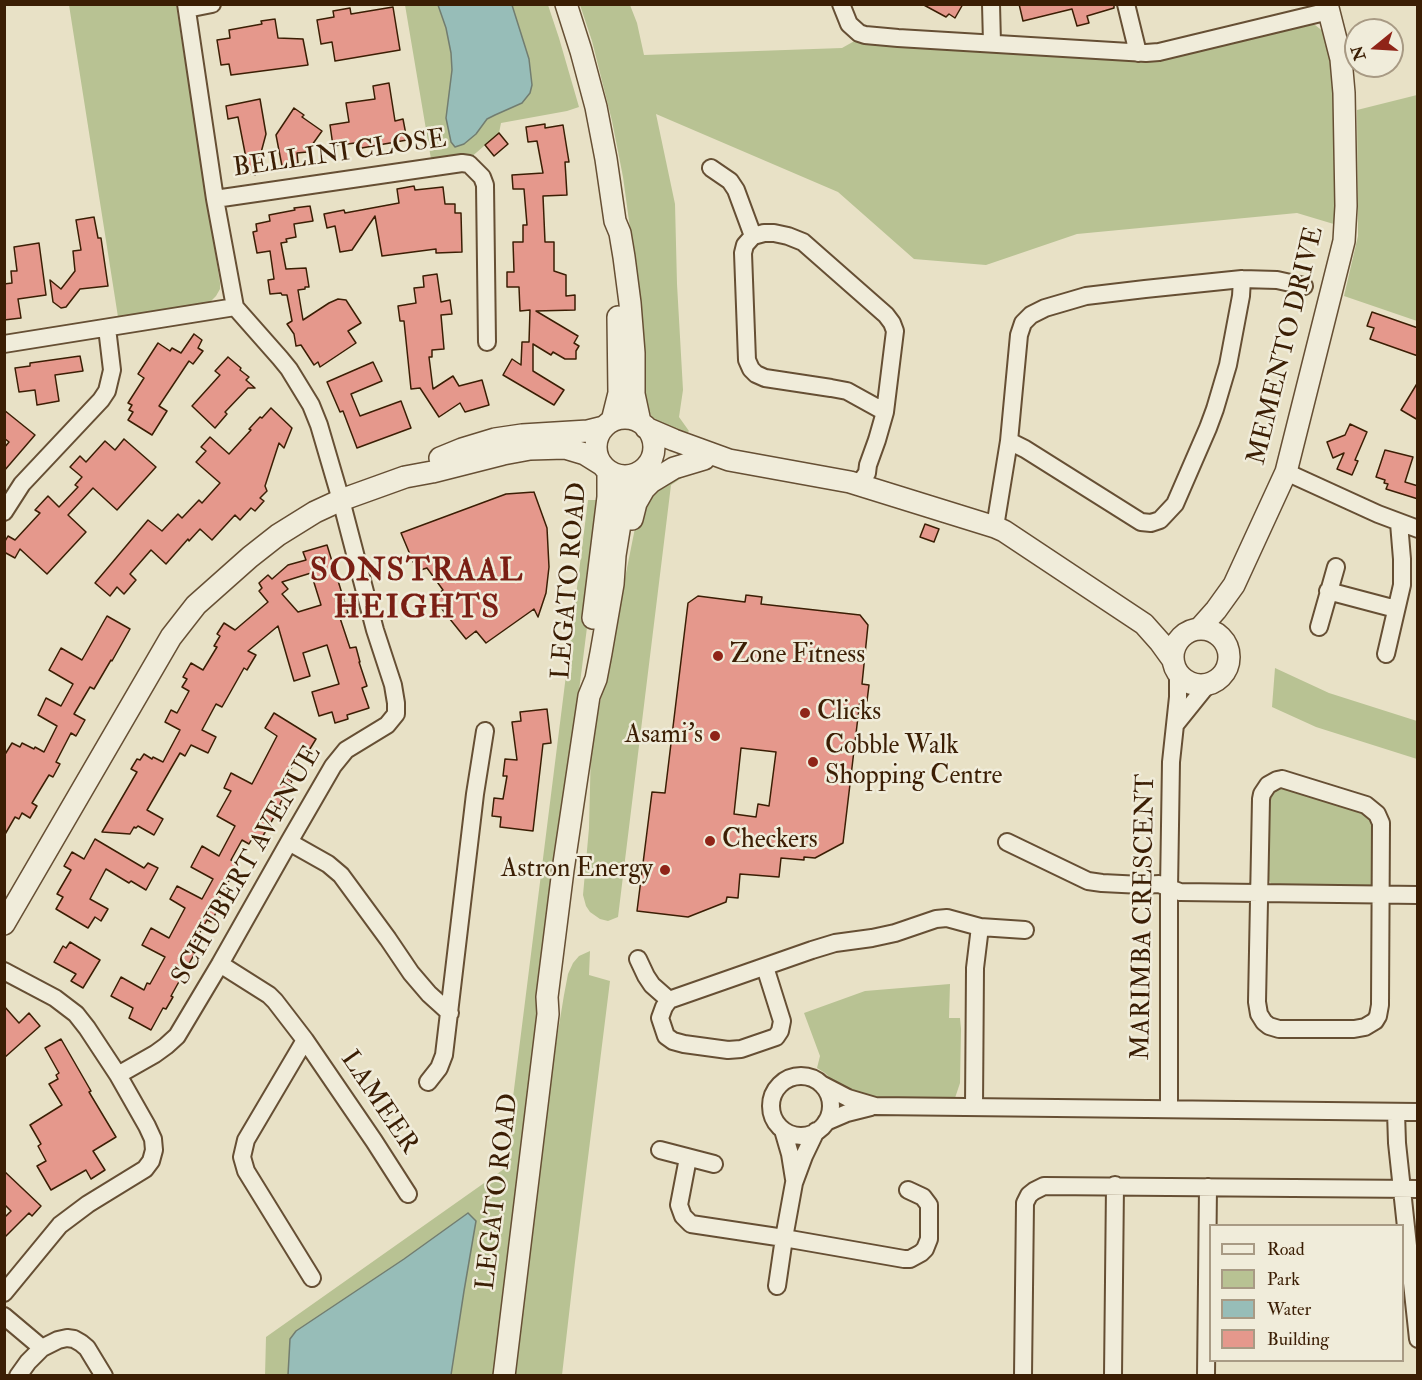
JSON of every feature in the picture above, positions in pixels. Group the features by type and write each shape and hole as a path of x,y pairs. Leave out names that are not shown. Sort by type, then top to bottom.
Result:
{"street":[{"path":"212,4 187,7 215,199 235,307 280,358 310,405 322,433 341,500"},
{"path":"566,4 596,107 615,221 620,233 624,257 634,353 634,394 643,425 651,435 654,452 641,469"},
{"path":"841,4 849,24 865,35 1138,53 1159,52 1328,8"},
{"path":"991,4 992,43"},
{"path":"1126,4 1138,53"},
{"name":"MEMENTO DRIVE","path":"1194,630 1216,610 1233,585 1286,472 1344,241 1346,206 1344,93 1341,59 1328,8"},
{"name":"BELLINI CLOSE","path":"215,199 462,163 469,164 482,177 485,185 487,342"},
{"path":"711,168 730,181 736,190 753,236"},
{"path":"604,467 597,456 596,447 600,432 608,424 619,393 618,301 613,235 615,221"},
{"path":"867,482 868,465 885,412 895,331 892,323 886,315 803,242 774,233 753,236 745,245 743,253 747,360 751,369 765,378 847,391 885,412"},
{"path":"995,527 1009,441 1019,335 1023,323 1030,315 1086,296 1242,279 1277,280 1304,286"},
{"path":"1009,441 1141,522 1160,520 1175,504 1215,409 1228,365 1242,279"},
{"path":"4,344 235,307"},
{"path":"4,512 22,484 107,391 112,370 107,328"},
{"path":"405,477 418,468 462,449 495,439 588,430 624,418 632,419 674,440 729,459"},
{"path":"4,924 165,647 196,605 278,535 315,512 405,477 530,449 565,448 575,450 616,475 625,476 674,458 729,459 867,482 995,527 1144,624 1160,642 1188,682 1208,684 1223,675 1227,668 1229,653 1226,642 1215,631 1144,624"},
{"path":"613,584 619,571 636,502 644,489 660,475 674,468 704,459"},
{"name":"LEGATO ROAD","path":"589,696 586,674 608,497 604,467"},
{"name":"LEGATO ROAD","path":"504,1376 548,1014 547,997 589,696 596,679 613,584 624,499 641,469"},
{"path":"1286,472 1399,523 1418,529"},
{"name":"SCHUBERT AVENUE","path":"118,1076 155,1054 177,1036 333,766 346,750 387,725 396,714 393,685 375,630 341,500"},
{"path":"1386,654 1402,585 1399,523"},
{"path":"1319,627 1336,567"},
{"name":"MEMENTO DRIVE","path":"1226,642 1233,585"},
{"path":"1328,591 1396,609"},
{"path":"1176,666 1173,652 1176,644 1181,637 1194,630"},
{"name":"MARIMBA CRESCENT","path":"1168,1109 1171,762 1178,697 1176,666"},
{"path":"1175,726 1208,684"},
{"path":"428,1082 439,1068 444,1055 475,794 485,731"},
{"path":"1282,780 1366,806 1374,811 1380,818 1382,828 1380,1005 1375,1021 1365,1027 1354,1029 1279,1029 1264,1022 1259,1014 1257,1002 1260,893 1262,794 1268,785 1282,780"},
{"path":"289,842 328,864 341,875 411,973 450,1013"},
{"path":"1007,842 1088,881 1117,885 1159,884 1180,892 1418,895"},
{"path":"765,967 782,1021 776,1038 741,1049 728,1050 684,1044 666,1036 660,1018 669,1000 828,945 895,933 936,919 947,918 980,927 1025,930"},
{"path":"974,1107 975,968 980,927"},
{"path":"638,958 651,985 669,1000"},
{"name":"LAMEER","path":"220,964 269,995 305,1040 408,1194"},
{"path":"4,970 55,998 76,1014 118,1076 147,1126 153,1139 154,1150 151,1161 145,1169 88,1204 60,1225 4,1293"},
{"name":"LAMEER","path":"305,1040 246,1140 242,1157 246,1171 312,1278"},
{"path":"875,1106 848,1098 814,1079 797,1076 788,1078 775,1090 771,1108 777,1124 783,1130 796,1135 810,1134 847,1113 875,1106 1418,1112"},
{"path":"777,1286 794,1183 804,1156 829,1114 830,1106 826,1091 821,1084"},
{"path":"1396,1112 1397,1143 1409,1189 1418,1339"},
{"path":"783,1130 790,1154 794,1183"},
{"path":"660,1150 714,1164"},
{"path":"688,1158 679,1204 680,1211 692,1224 904,1260 916,1257 925,1249 930,1239 929,1205 923,1197 908,1190"},
{"path":"1113,1376 1115,1185"},
{"path":"1023,1376 1025,1203 1029,1195 1044,1186 1409,1189"},
{"path":"1206,1376 1208,1187"},
{"path":"4,1316 42,1348"},
{"path":"18,1376 42,1348 67,1338 74,1339 87,1348 104,1376"}],"green space":[{"path":"69,5 176,5 220,283 220,289 211,301 201,305 118,317"},
{"path":"405,5 548,5 579,107 501,123 499,133 469,159 449,157 431,159"},
{"path":"580,5 630,5 637,23 644,55 842,48 858,39 1137,59 1310,24 1315,25 1324,32 1333,64 1337,225 1297,213 1077,234 986,265 914,259 838,192 656,114 675,204 683,390 679,417 689,431 687,433 664,427 652,417 645,404 639,294 623,177 592,41"},
{"path":"1418,95 1417,321 1344,296 1358,236 1357,110"},
{"path":"686,475 671,485 618,917 608,921 590,912 583,895 589,828 591,748 637,518 644,499 668,480"},
{"path":"588,500 603,500 493,1375 265,1376 266,1337 504,1169"},
{"path":"1275,668 1329,693 1417,721 1417,759 1316,727 1272,707"},
{"path":"1280,787 1363,811 1373,820 1373,881 1371,885 1367,887 1274,886 1271,884 1267,876 1267,802 1272,791"},
{"path":"590,951 589,975 610,981 562,1375 513,1376 549,1086 564,995 568,974 573,963 579,956"},
{"path":"950,984 949,1018 960,1018 961,1029 960,1083 955,1098 864,1098 839,1087 817,1068 820,1056 804,1013 865,991"}],"water":[{"path":"438,5 512,5 529,59 532,85 530,93 522,103 487,119 476,134 464,144 455,147 451,142 446,118 452,70 451,53"},
{"path":"468,1213 476,1221 451,1375 288,1375 290,1339 296,1331"}],"building":[{"path":"922,4 963,4 955,18 949,14 946,17"},
{"path":"1019,4 1114,4 1114,8 1087,16 1089,23 1077,26 1072,9 1023,21"},
{"path":"393,7 400,50 335,61 332,42 321,44 317,20 334,17 333,11 350,8 351,14"},
{"path":"275,19 278,38 303,39 308,65 231,75 229,64 221,65 217,40 230,38 229,30 262,24 261,21"},
{"path":"389,83 395,121 403,119 407,140 356,149 355,143 333,146 330,125 349,122 346,103 375,99 373,86"},
{"path":"260,99 266,134 255,175 243,171 246,158 238,117 228,119 226,106"},
{"path":"294,108 304,115 302,117 322,131 307,152 297,153 298,163 282,166 276,135"},
{"path":"545,124 545,128 563,125 569,162 565,162 567,195 543,196 545,242 554,242 554,271 566,275 566,296 575,295 575,310 536,311 578,336 574,343 579,346 576,359 565,359 553,352 551,355 533,344 533,371 564,390 554,405 503,375 512,359 521,365 522,342 529,342 530,310 520,311 519,287 507,287 507,272 514,272 513,242 523,242 523,225 527,225 524,189 513,189 512,175 543,173 537,141 528,142 526,127"},
{"path":"499,133 508,144 494,156 485,145"},
{"path":"414,186 415,190 443,187 445,204 455,204 455,213 461,213 462,252 436,253 436,249 382,256 375,216 352,250 340,252 335,226 327,228 324,214 344,210 345,213 399,203 397,189"},
{"path":"310,206 313,221 294,224 296,237 286,239 287,242 281,243 286,269 306,268 309,287 298,290 303,320 338,299 346,300 361,323 348,331 356,343 320,367 318,362 314,365 301,345 296,346 294,334 287,324 292,321 287,295 270,294 268,280 274,279 270,251 257,253 253,232 257,231 256,224 270,221 269,215"},
{"path":"94,217 98,238 101,238 108,286 80,289 66,307 61,308 53,302 50,280 61,289 75,271 73,251 81,250 76,220"},
{"path":"39,243 46,295 18,299 21,318 4,320 4,284 12,283 11,271 17,271 14,247"},
{"path":"437,274 441,302 450,300 452,314 441,315 444,349 432,350 432,357 429,357 433,389 453,376 459,386 482,380 489,405 465,412 460,403 439,417 420,388 411,389 404,321 400,321 398,306 416,303 414,288 424,287 423,276"},
{"path":"1372,312 1418,328 1418,356 1370,339 1374,328 1367,326"},
{"path":"194,334 202,340 198,348 203,351 193,364 189,361 159,406 167,411 152,435 128,420 133,412 129,410 132,405 128,403 144,378 138,374 158,343 170,351 172,348 181,353"},
{"path":"80,356 83,371 55,375 59,401 37,405 35,390 19,392 15,368 30,366 30,363"},
{"path":"228,357 249,377 246,380 255,388 248,388 225,412 227,414 215,428 192,406 220,375 215,371"},
{"path":"373,362 382,381 351,394 360,416 401,401 411,428 357,448 343,411 340,412 327,382"},
{"path":"1418,382 1418,420 1401,410"},
{"path":"271,408 292,428 284,448 279,443 265,486 267,491 260,498 264,501 255,511 251,508 240,520 235,515 212,540 200,529 166,564 151,550 130,574 136,580 124,594 117,587 110,596 95,583 148,520 162,531 178,514 182,518 199,500 202,503 220,483 196,462 206,451 201,447 210,437 229,454 251,430 249,429"},
{"path":"4,410 35,435 4,471 4,448 9,442 4,438"},
{"path":"1350,424 1367,432 1355,460 1358,461 1352,475 1337,469 1344,453 1333,458 1327,442 1345,435"},
{"path":"124,439 156,467 117,510 93,488 68,515 86,532 47,574 20,549 15,558 4,552 4,543 8,536 15,540 40,513 35,510 48,496 59,507 78,487 75,485 82,477 70,467 80,456 86,462 105,441 115,450"},
{"path":"1385,450 1413,457 1405,482 1418,486 1418,499 1386,489 1388,484 1384,483 1385,480 1376,477"},
{"path":"534,492 547,528 549,567 546,593 538,617 534,609 486,643 476,631 466,639 433,598 443,590 427,568 417,571 401,533 506,494"},
{"path":"925,524 939,529 934,542 920,537"},
{"path":"327,545 348,613 339,615 350,648 356,647 367,686 362,688 369,708 347,715 348,719 335,723 332,712 319,716 312,692 339,684 327,645 303,653 310,676 294,681 278,626 248,651 256,655 247,670 244,668 222,707 216,704 202,730 216,737 208,753 191,745 185,756 180,753 147,810 163,819 154,835 138,826 134,827 130,834 102,832 137,772 131,769 137,759 140,760 144,754 163,762 180,730 165,722 171,710 177,713 189,691 182,687 187,679 183,677 191,663 203,670 217,647 214,646 220,636 217,634 224,623 235,630 268,602 259,591 262,588 259,583 268,575 272,579 288,565 306,560 303,552","holes":["311,573 321,605 298,612 282,594 288,589 282,582"]},
{"name":"Cobble Walk Shopping Centre","path":"746,595 762,597 761,604 860,615 868,625 862,684 869,685 867,701 860,700 843,843 815,858 804,857 804,860 781,858 779,877 740,874 738,898 727,897 726,902 688,917 637,911 652,792 665,793 688,603 698,596 745,602","holes":["741,748 776,752 769,806 758,804 756,817 734,814"]},
{"path":"107,616 130,629 94,689 90,687 74,714 85,720 76,736 71,733 56,762 60,764 53,777 49,775 32,803 37,806 30,818 22,813 19,819 15,817 4,836 4,756 12,743 20,747 22,743 44,752 57,726 38,715 46,698 61,706 73,684 49,670 61,648 82,660"},
{"path":"547,709 551,743 543,744 533,831 500,827 501,817 492,816 494,798 503,799 507,776 503,776 505,759 517,760 512,722 521,721 520,712"},
{"path":"274,713 316,739 305,757 300,754 286,777 292,781 260,841 253,837 249,844 242,840 231,860 238,864 215,907 218,909 211,922 207,920 190,950 195,953 171,996 173,997 166,1009 163,1008 151,1030 129,1018 133,1008 111,996 121,977 144,990 147,983 150,984 165,957 142,945 151,928 169,938 185,908 170,899 177,886 202,899 213,879 191,867 202,846 219,856 235,826 217,816 231,791 224,788 231,773 252,784 277,736 265,728"},
{"path":"95,839 144,868 148,863 158,868 146,890 106,869 90,899 108,909 101,921 95,917 88,928 56,909 63,897 57,894 71,870 64,866 72,852 84,859"},
{"path":"70,942 100,960 83,988 71,981 76,974 54,962 63,946 66,948"},
{"path":"4,1006 19,1023 29,1013 40,1026 4,1058"},
{"path":"61,1039 116,1137 93,1151 105,1170 91,1179 86,1170 51,1190 37,1166 46,1161 38,1146 41,1144 30,1125 62,1105 49,1084 58,1079 56,1075 59,1073 45,1048"},
{"path":"4,1171 41,1206 32,1216 29,1213 4,1238 4,1218 11,1211 4,1204"}],"place":[{"name":"Zone Fitness","path":"718,656"},
{"name":"Clicks","path":"805,713"},
{"name":"Asami's","path":"715,736"},
{"name":"Cobble Walk Shopping Centre","path":"813,762"},
{"name":"Checkers","path":"710,841"},
{"name":"Astron Energy","path":"665,870"}],"district":[{"name":"SONSTRAAL HEIGHTS","path":"417,592"}]}
